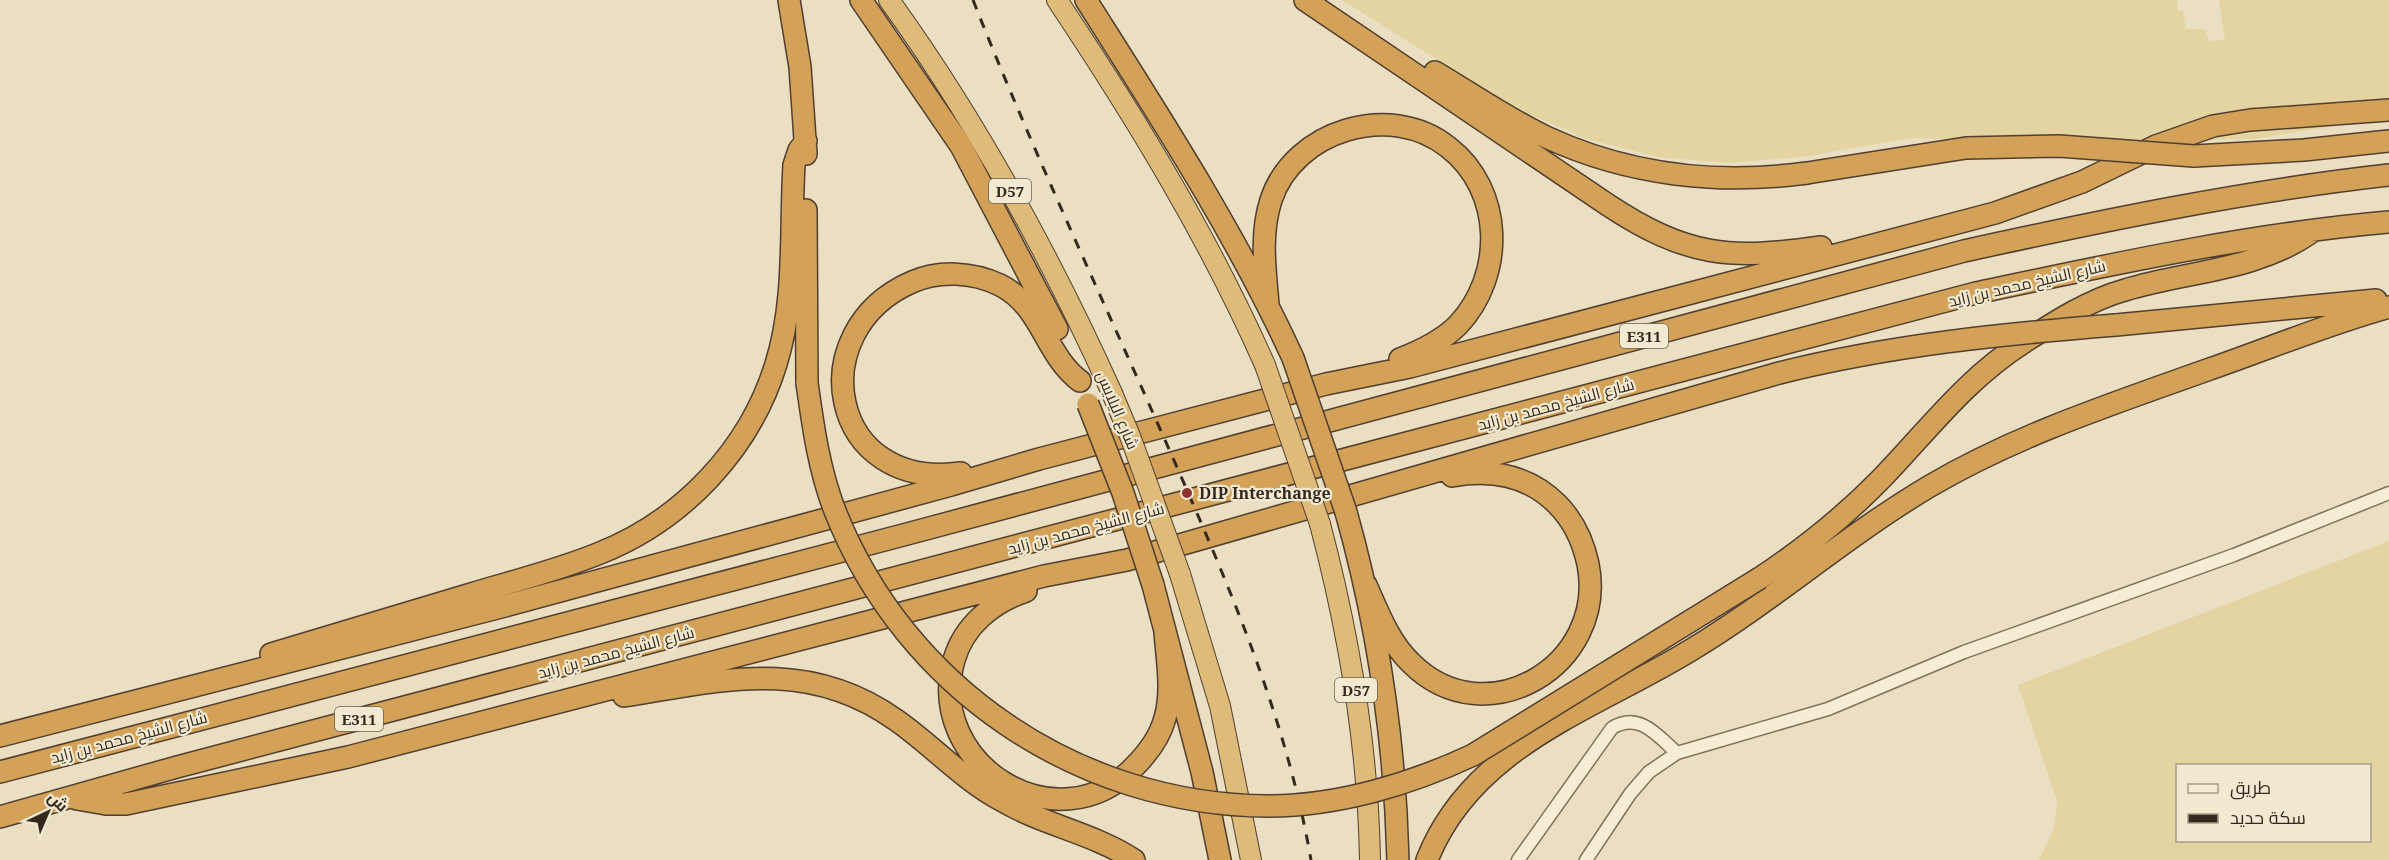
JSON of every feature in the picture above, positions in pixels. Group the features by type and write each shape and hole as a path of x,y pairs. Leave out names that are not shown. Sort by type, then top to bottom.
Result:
{"highway":[{"path":"789,0 800,67 806,141 807,383 818,451 840,521 864,572 881,599 921,651 975,702 1038,746 1098,773 1164,793 1220,803 1282,805 1374,791 1443,769 1473,754 1760,578 1796,553 1852,507 1973,380 2025,341 2112,294 2270,256 2318,228"},
{"path":"861,0 938,111 982,182 1057,330 1080,381 1123,493 1153,585 1202,772 1220,860"},
{"name":"شارع اليلايس","path":"889,0 960,107 1026,219 1066,294 1112,393 1180,574 1220,706 1251,860"},
{"name":"D57","path":"1057,0 1190,213 1229,286 1264,364 1300,459 1335,582 1352,667 1369,808 1370,860"},
{"path":"1086,0 1193,170 1268,304 1293,358 1346,512 1366,585 1390,723 1398,860"},
{"path":"1305,0 1629,219 1680,243 1717,252 1745,255 1774,254 1911,235"},
{"path":"1351,31 1391,46 1546,137 1611,162 1644,170 1712,178 1779,177 1966,148 2059,147 2194,156 2304,150 2389,141"},
{"path":"0,736 159,694 295,662 633,572 1038,459 1326,384 1410,367 1911,235 2039,199 2082,182 2156,146 2213,126 2250,120 2389,110"},
{"path":"1268,304 1264,225 1272,198 1285,173 1304,153 1327,137 1348,128 1375,125 1403,127 1427,135 1448,146 1464,162 1482,191 1492,224 1493,247 1489,270 1471,309 1440,340 1418,352 1326,384"},
{"path":"159,694 205,673 601,553 645,530 690,496 735,449 764,397 777,362 789,300 794,165 799,150 806,141"},
{"name":"شارع الشيخ محمد بن زايد","path":"0,772 941,524 1964,250 2112,218 2320,183 2389,176"},
{"name":"شارع الشيخ محمد بن زايد","path":"0,817 177,767 1976,293 2118,263 2318,228 2389,222"},
{"path":"1038,459 938,476 917,473 896,466 878,456 862,441 851,422 844,402 845,363 858,328 884,297 918,279 935,275 958,274 982,278 1000,285 1024,303 1036,317 1063,366 1080,381"},
{"path":"71,798 106,804 126,804 328,762 570,701 728,656 1044,576 1127,560 1360,491 1779,373 1844,358 1943,341 2389,299"},
{"path":"1427,860 1445,824 1465,795 1515,749 1553,725 1624,689 1702,643 1764,602 1867,526 1931,485 1992,453 2055,425 2314,330 2389,307"},
{"path":"1360,491 1402,488 1474,472 1494,473 1524,481 1550,497 1576,528 1584,547 1592,594 1581,633 1555,666 1519,687 1478,694 1451,688 1431,679 1412,664 1388,632 1366,585"},
{"path":"1100,564 1071,580 1027,591 997,604 978,620 962,639 951,670 950,704 959,734 976,760 1007,785 1028,794 1079,799 1097,794 1112,786 1127,775 1150,749 1166,716 1169,693 1165,632"},
{"path":"570,701 615,698 749,676 800,680 826,686 858,698 896,719 958,771 1000,800 1038,818 1102,842 1134,860"}],"street":[{"path":"1586,860 1641,780 1658,765 1677,753 1828,709 2003,637 2234,555 2389,493"},
{"path":"1518,860 1612,728 1628,722 1640,723 1677,753"}],"sand":[{"path":"1342,0 2177,0 2178,11 2183,10 2186,29 2204,29 2210,41 2225,40 2219,0 2389,0 2389,117 2254,139 2052,142 1910,138 1810,156 1728,163 1658,157 1586,139 1513,107"},
{"path":"2389,541 2389,860 2039,860 2054,828 2057,801 2018,685"}],"railway":[{"path":"973,0 1021,117 1176,465 1256,658 1288,758 1311,860"}],"place":[{"name":"DIP Interchange","path":"1187,493"}]}
